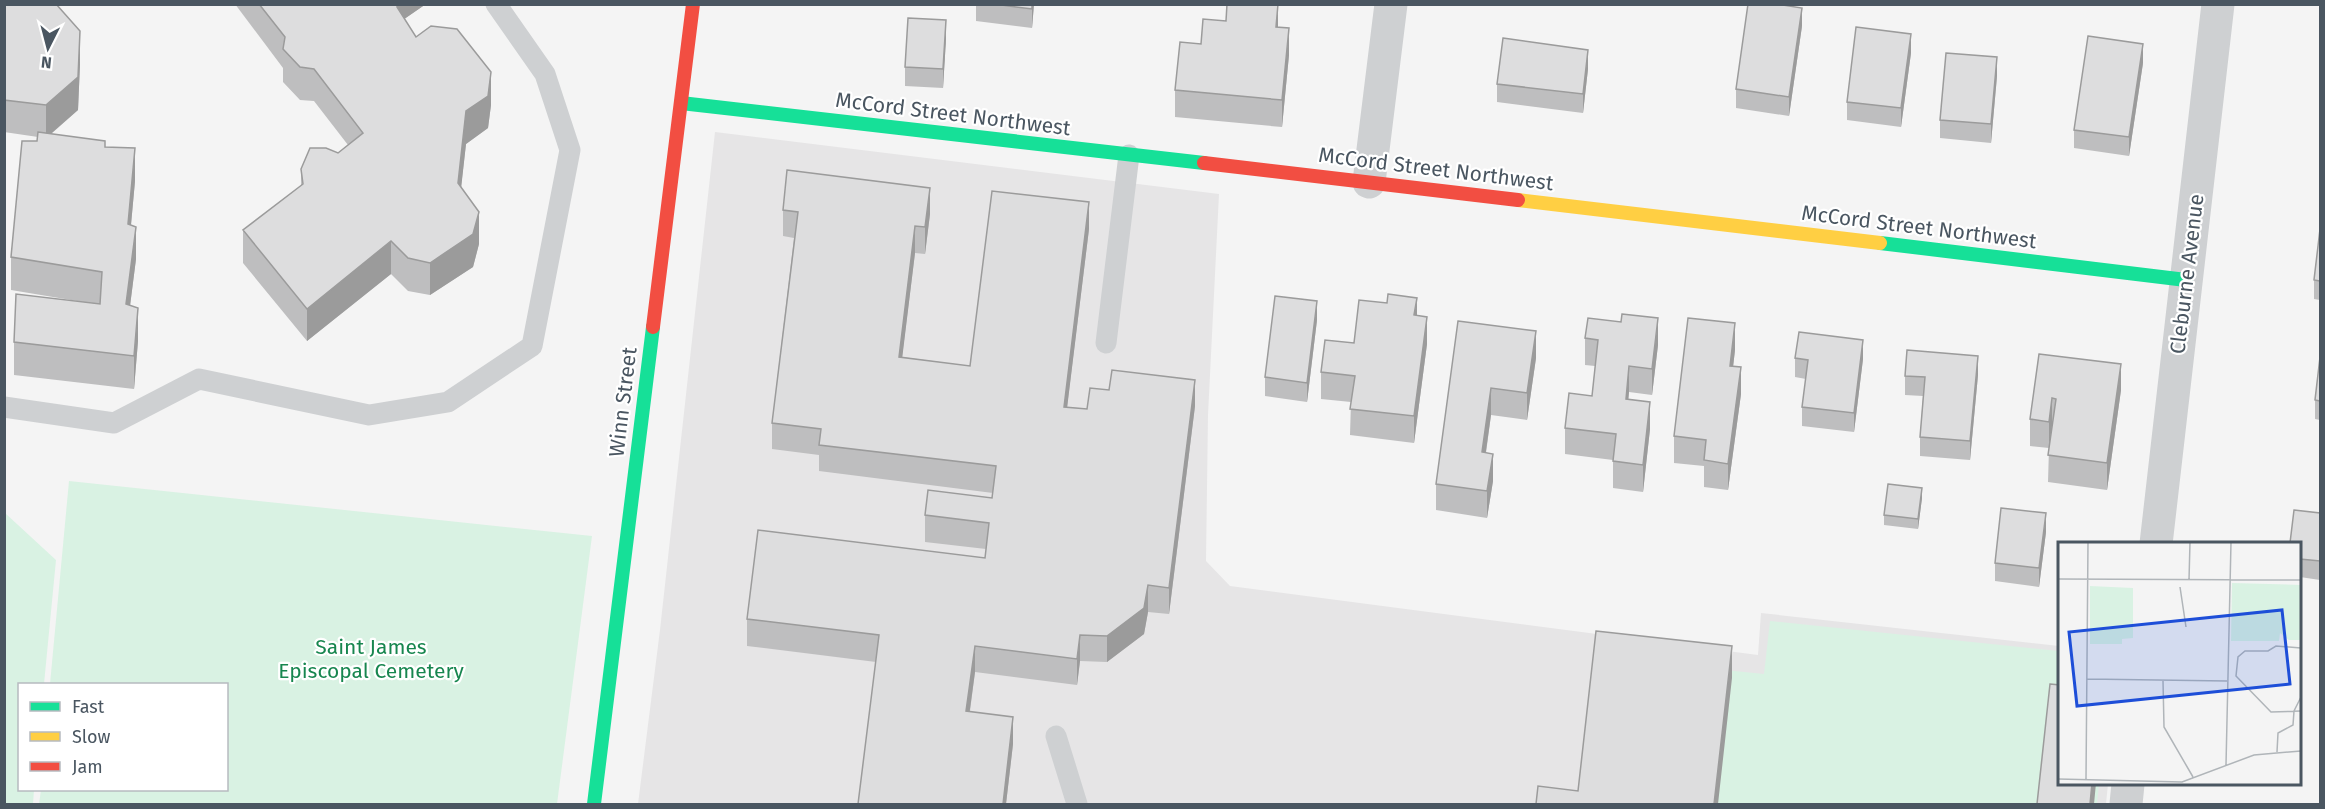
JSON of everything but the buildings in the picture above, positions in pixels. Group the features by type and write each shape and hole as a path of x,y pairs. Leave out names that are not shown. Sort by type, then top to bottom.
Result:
{"street":[{"name":"Winn Street","path":"594,804 693,4"},
{"path":"1369,182 1392,4"},
{"name":"Cleburne Avenue","path":"2156,542 2217,4"},
{"name":"McCord Street Northwest","path":"681,103 1369,182 2186,280"},
{"path":"2126,804 2128,785"}],"lane":[{"path":"4,407 114,423 199,379 369,415 448,402 532,346 570,150 545,74 496,4"},
{"path":"1106,343 1129,155"},
{"path":"1056,736 1077,804"}],"shaded area":[{"path":"715,132 1219,194 1208,415 1206,561 1230,586 1758,655 1761,613 2058,646 2058,785 2108,785 2106,804 638,804 660,630"}],"green space":[{"name":"Saint James Episcopal Cemetery","path":"69,481 592,536 557,804 39,804 41,791 228,791 228,683 50,683"},
{"path":"5,513 56,560 44,683 18,683 18,791 34,791 33,804 5,804"},
{"path":"1770,621 2058,651 2058,785 2099,785 2097,804 1629,804 1715,669 1764,674"}],"traffic: fast":[{"path":"681,103 1204,163"},
{"path":"1880,243 2186,280"},
{"path":"594,804 653,327"}],"traffic: slow":[{"path":"1518,200 1880,243"}],"traffic: jam":[{"path":"653,327 693,4"},
{"path":"1204,163 1518,200"}]}
